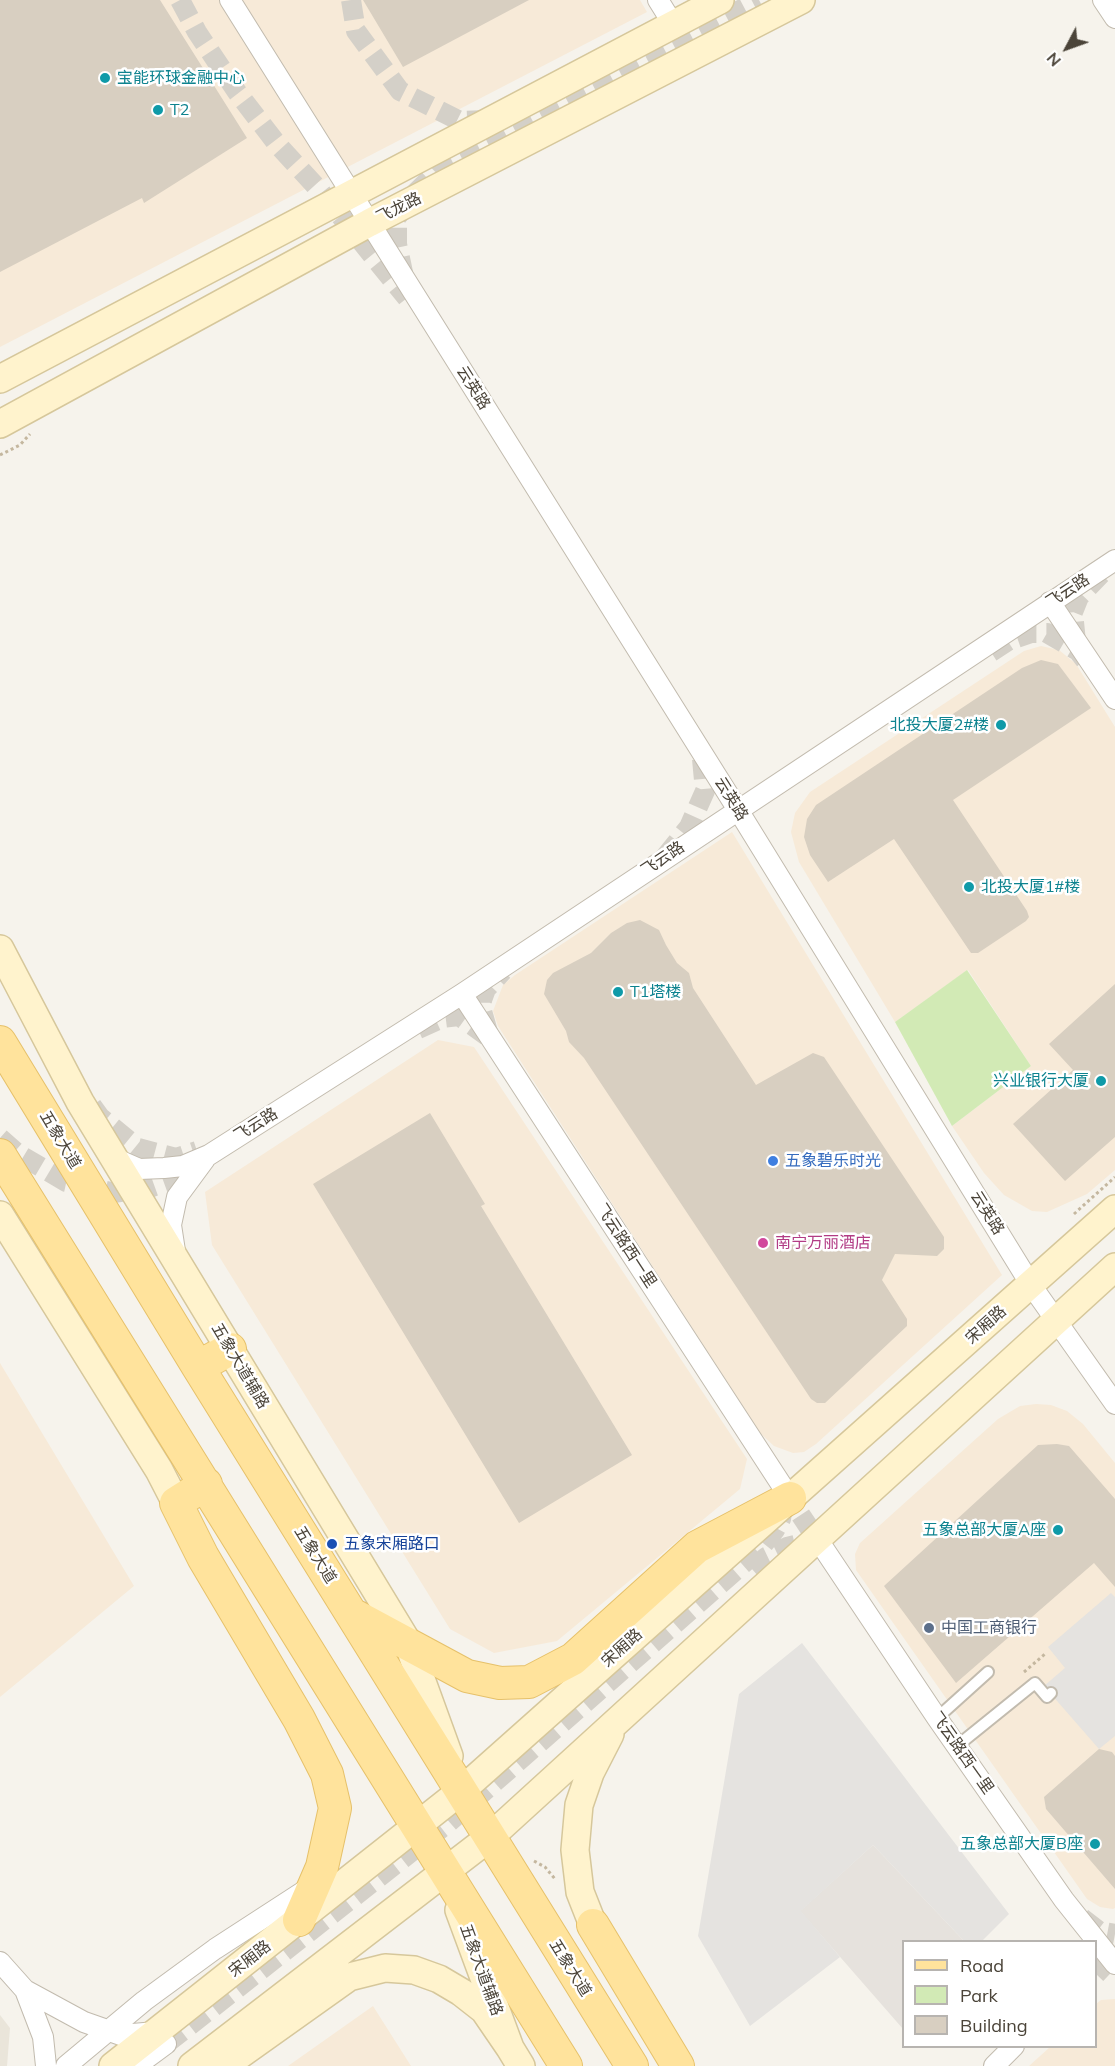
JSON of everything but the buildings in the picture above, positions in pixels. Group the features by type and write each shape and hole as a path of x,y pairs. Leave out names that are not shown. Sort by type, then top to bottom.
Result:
{"main road":[{"name":"五象大道","path":"0,1042 632,2066"},
{"path":"0,1155 566,2066"},
{"path":"198,1366 230,1349"},
{"path":"206,1484 176,1503 203,1557 299,1719 327,1774 335,1808 322,1868 299,1920"},
{"path":"352,1614 467,1676 500,1683 529,1682 573,1659 697,1547 790,1498"},
{"path":"593,1925 678,2066"}],"street":[{"name":"云英路","path":"231,0 738,810 1031,1285 1115,1404"},
{"path":"658,0 673,24"},
{"path":"0,379 720,0"},
{"name":"飞龙路","path":"0,424 369,223 801,0"},
{"path":"1103,0 1115,18"},
{"name":"飞云路","path":"114,1158 139,1169 183,1166 209,1155 462,994 1115,560"},
{"path":"1050,602 1115,699"},
{"name":"五象大道辅路","path":"0,949 80,1102 408,1643 461,1791"},
{"name":"飞云路西一里","path":"462,994 790,1498"},
{"name":"飞云路","path":"176,1261 171,1225 177,1197 209,1155"},
{"name":"宋厢路","path":"172,2048 299,1920 461,1791 1115,1209"},
{"path":"0,1215 153,1460 176,1503"},
{"name":"宋厢路","path":"113,2066 172,2048 445,1873 490,1837 816,1537 1115,1267"},
{"name":"飞云路西一里","path":"816,1537 937,1718 1094,1940"},
{"path":"593,1925 580,1892 575,1850 579,1805 590,1773 617,1720"},
{"path":"66,2066 108,2030 215,1949 315,1884 360,1872"},
{"name":"五象大道辅路","path":"445,1873 516,2057"},
{"name":"飞云路西一里","path":"1097,1944 1108,1959"},
{"path":"0,1962 25,1990 84,2022 121,2035 141,2035 172,2048"},
{"path":"224,2066 349,1977 385,1968 414,1970 439,1979 461,1992 483,2010 516,2057"},
{"path":"25,1990 43,2037 46,2066"},
{"path":"136,2066 172,2048"},
{"path":"154,2066 172,2048"},
{"path":"994,2066 1012,2048"}],"lane":[{"path":"937,1718 988,1672"},
{"path":"955,1744 1031,1679 1026,1673"},
{"path":"955,1744 1035,1683 1047,1697 1051,1693"}],"path":[{"path":"1026,1673 1045,1654"},
{"path":"527,1857 545,1867 559,1883"}],"shaded area":[{"name":"宝能环球金融中心","path":"0,0 640,0 647,12 0,347"},
{"path":"1041,646 1059,650 1076,664 1115,727 1115,1170 1087,1194 1047,1212 1032,1211 1004,1195 984,1173 952,1126 1031,1066 968,970 895,1022 799,862 791,832 795,813 810,792 1024,651"},
{"path":"732,832 1002,1275 816,1444 804,1452 793,1453 774,1446 760,1433 498,1026 493,1011 503,985 515,975"},
{"path":"438,1040 474,1047 747,1459 740,1489 557,1641 494,1653 450,1629 212,1245 205,1192"},
{"path":"0,1363 134,1586 0,1697"},
{"path":"1051,1405 1067,1411 1083,1424 1115,1463 1115,1908 1113,1909 1100,1907 1087,1899 856,1570 855,1554 860,1543 998,1419 1020,1406"},
{"path":"1111,1593 1115,1597 1115,1736 1099,1749 1044,1686 1065,1668 1048,1647"},
{"path":"802,1643 1009,1914 983,1940 963,1940 873,1845 801,1911 840,1957 750,2026 698,1936 739,1694"},
{"path":"873,1845 963,1940 902,1940 902,2028 800,1911"},
{"path":"1115,1999 1115,2066 1029,2066 1049,2048 1097,2048 1097,2003 1101,2000"},
{"path":"373,2006 411,2066 288,2066"},
{"path":"0,2015 10,2028 7,2066 0,2066"}],"green space":[{"path":"967,970 1031,1066 952,1126 895,1022"}],"tunnel":[{"path":"180,0 197,32 237,92 277,144 321,192 407,298"},
{"path":"351,0 356,31 400,91 460,121 487,120"},
{"path":"404,277 397,244 397,217 411,197 443,166 759,0"},
{"path":"1076,642 1073,612 1079,597 1101,574"},
{"path":"991,652 1008,641 1031,633 1047,633 1078,651 1085,660"},
{"path":"665,857 689,827 705,791 701,748"},
{"path":"488,1032 482,1011 482,1000 486,989 503,971"},
{"path":"418,1029 443,1018 459,1016 487,1036"},
{"path":"92,1106 100,1117 138,1148 176,1158 197,1151"},
{"path":"0,1138 17,1153 66,1182 115,1193 152,1187 188,1174 203,1165"},
{"path":"784,1490 824,1550"},
{"path":"166,2044 447,1824 759,1550 781,1519 783,1505"},
{"path":"752,1569 766,1557 787,1547 799,1544 814,1550"},
{"path":"1082,1918 1099,1931 1115,1934"},
{"path":"1097,1973 1115,1954"}],"place":[{"name":"宝能环球金融中心","path":"105,78"},
{"name":"T2","path":"158,110"},
{"name":"北投大厦2#楼","path":"1001,725"},
{"name":"北投大厦1#楼","path":"969,887"},
{"name":"T1塔楼","path":"618,992"},
{"name":"兴业银行大厦","path":"1101,1081"},
{"name":"五象碧乐时光","path":"773,1161"},
{"name":"南宁万丽酒店","path":"763,1243"},
{"name":"五象总部大厦A座","path":"1058,1530"},
{"name":"五象宋厢路口","path":"332,1544"},
{"name":"中国工商银行","path":"929,1628"},
{"name":"五象总部大厦B座","path":"1095,1844"}]}
